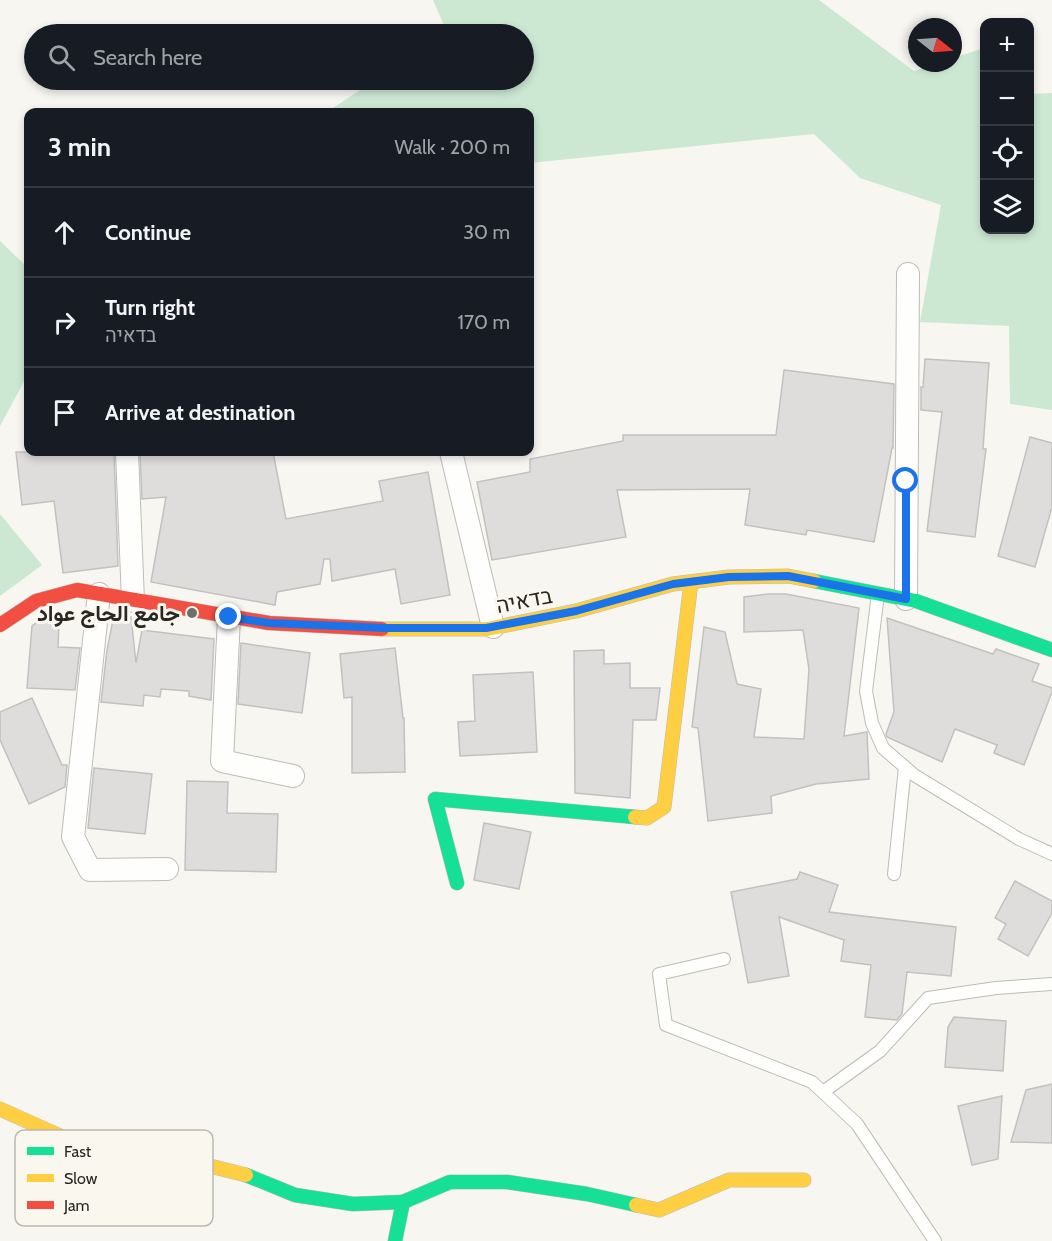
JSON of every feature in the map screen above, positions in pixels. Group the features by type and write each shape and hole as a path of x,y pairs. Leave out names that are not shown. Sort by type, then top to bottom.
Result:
{"street":[{"path":"906,599 908,274"},
{"path":"127,456 133,601"},
{"path":"452,456 493,627"},
{"name":"בדאיה","path":"0,625 36,601 77,590 269,623 373,628 493,627 576,611 673,584 729,577 788,576 916,601 1052,650"},
{"path":"457,882 435,799 647,818 664,807 691,582"},
{"path":"99,594 73,837 90,870 167,869"},
{"path":"229,617 222,761 293,776"},
{"path":"0,1109 47,1130"},
{"path":"213,1166 240,1173 296,1195 353,1204 403,1202 450,1182 507,1182 587,1194 659,1210 729,1180 804,1179"},
{"path":"395,1241 403,1202"}],"lane":[{"path":"878,593 866,691 872,723 883,748 914,775 1019,839 1052,854"},
{"path":"894,874 905,767"},
{"path":"724,959 658,974 666,1025 812,1082 857,1124 935,1241"},
{"path":"823,1092 880,1051 928,998 996,988 1052,984"}],"green space":[{"path":"433,0 819,0 908,67 908,72 962,72 962,55 980,49 980,234 1034,234 1034,94 1052,93 1052,410 1010,404 1009,326 920,322 941,205 860,178 814,134 534,163 534,108 333,108 360,90 534,90 534,24 443,24"},
{"path":"0,241 24,264 24,381 0,426"},
{"path":"0,514 42,565 0,596"}],"building":[{"path":"925,359 989,363 983,449 986,449 975,537 927,531 942,412 921,410"},
{"path":"784,370 894,384 893,448 874,542 807,530 806,535 745,525 750,489 617,490 626,537 492,560 477,482 530,472 530,459 623,441 623,435 776,435"},
{"path":"1030,437 1052,443 1052,507 1035,567 998,556"},
{"path":"16,452 24,452 24,456 114,456 118,566 63,573 54,501 22,505"},
{"path":"140,456 274,456 286,519 383,501 379,481 428,472 450,595 401,604 395,569 332,581 330,559 324,559 320,584 277,592 275,605 151,582 166,497 142,499"},
{"path":"786,594 859,608 844,736 867,732 869,779 816,784 771,796 772,813 708,821 698,728 692,727 704,627 725,632 737,684 761,689 754,737 804,739 809,669 803,630 744,632 744,597"},
{"path":"114,615 131,617 136,663 142,630 214,639 211,700 189,696 189,691 161,689 160,697 144,695 143,706 101,702"},
{"path":"887,618 993,654 996,649 1039,664 1032,681 1052,688 1052,692 1024,765 994,753 997,745 955,729 942,762 887,737 894,712"},
{"path":"40,620 59,622 58,647 80,648 75,690 27,688 32,626"},
{"path":"241,643 310,653 302,713 238,704"},
{"path":"395,648 404,718 405,772 352,773 352,697 344,698 340,654"},
{"path":"604,650 604,664 630,663 630,688 660,688 656,720 633,720 630,798 575,793 574,651"},
{"path":"533,672 537,752 460,756 458,722 475,721 473,675"},
{"path":"32,698 62,765 67,765 65,787 29,804 0,740 0,712"},
{"path":"94,768 152,774 145,834 88,828"},
{"path":"187,781 228,782 227,813 278,814 276,872 185,870"},
{"path":"484,823 531,832 519,889 474,880"},
{"path":"800,872 838,885 829,912 956,927 951,976 907,972 902,1014 897,1020 865,1017 871,965 841,961 844,940 779,917 789,976 748,983 731,892 797,879"},
{"path":"1015,881 1052,901 1052,913 1028,956 998,939 1006,924 995,918"},
{"path":"954,1017 1006,1021 1003,1071 945,1067 948,1027"},
{"path":"1052,1084 1052,1143 1011,1142 1026,1090"},
{"path":"1002,1096 998,1159 972,1165 958,1106"}],"traffic: fast":[{"path":"814,581 916,601 1052,650"},
{"path":"457,883 435,799 635,817"},
{"path":"246,1175 295,1195 353,1204 403,1202"},
{"path":"395,1241 403,1202 450,1182 507,1182 587,1194 636,1205"}],"traffic: slow":[{"path":"382,629 487,629 576,611 673,584 729,577 788,576 814,581"},
{"path":"635,817 647,818 664,807 691,582"},
{"path":"0,1109 47,1130"},
{"path":"213,1167 246,1175"},
{"path":"636,1205 659,1210 729,1180 804,1180"}],"traffic: jam":[{"path":"0,625 36,601 77,590 269,623 382,629"}],"place":[{"name":"جامع الحاج عواد","path":"192,613"}],"route":[{"path":"229,617 269,623 385,628 486,628 576,611 673,584 729,577 788,576 906,599 906,481"}]}
